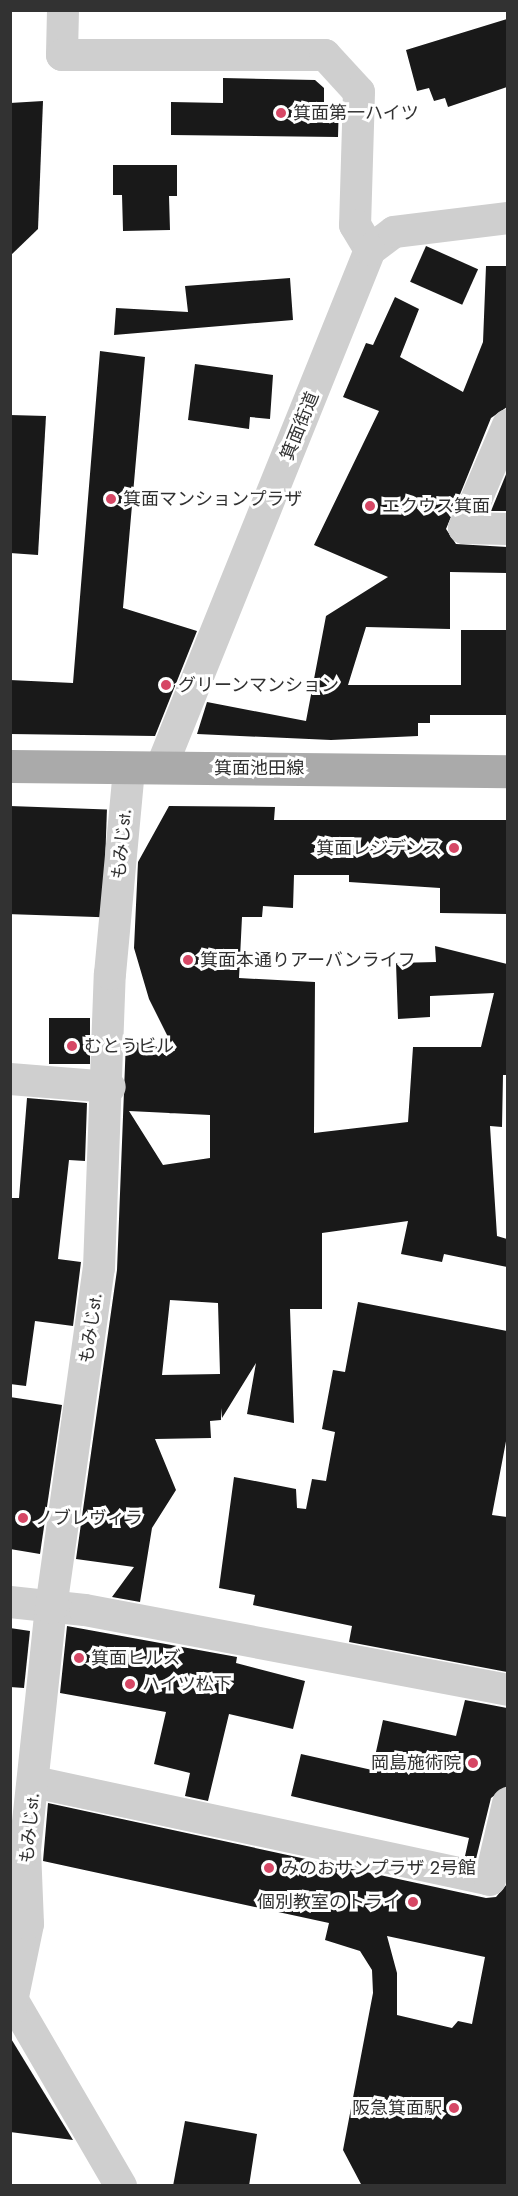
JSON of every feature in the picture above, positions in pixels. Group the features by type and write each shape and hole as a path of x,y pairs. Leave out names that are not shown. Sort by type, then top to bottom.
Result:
{"main road":[{"name":"箕面池田線","path":"10,766 507,771"}],"street":[{"path":"63,10 62,55 325,55 359,92 355,225 370,250 394,232 507,218"},
{"name":"箕面街道","path":"161,768 370,250"},
{"path":"507,425 464,528 507,530"},
{"name":"もみじst.","path":"19,1885 34,1782 51,1608 99,1268 110,1087 110,974 129,768"},
{"path":"10,1079 110,1087"},
{"path":"10,1602 85,1610 507,1690"},
{"path":"34,1782 490,1880 507,1803"},
{"path":"19,1885 28,1924 13,2008 122,2186"}],"building":[{"path":"507,19 507,87 448,107 445,98 434,101 429,88 417,91 406,50"},
{"name":"箕面第一ハイツ","path":"223,78 315,80 324,88 324,102 339,102 338,137 171,135 171,102 223,103"},
{"path":"43,101 38,229 10,256 10,103"},
{"path":"113,165 177,165 177,196 169,196 170,230 123,231 122,195 113,195"},
{"path":"426,246 478,269 462,305 410,282"},
{"path":"486,266 507,266 507,407 491,418 446,529 456,544 507,547 507,573 450,572 450,629 366,627 348,685 461,685 461,630 507,630 507,715 430,715 430,723 418,723 418,736 331,740 197,734 207,702 306,721 326,616 388,577 314,545 379,411 343,397 366,343 373,345 395,297 419,309 400,357 463,392 483,342"},
{"path":"290,278 293,320 114,335 116,308 188,312 185,286"},
{"name":"箕面マンションプラザ","path":"100,351 145,357 123,608 197,631 155,736 10,734 10,680 73,683"},
{"path":"195,364 273,375 270,419 250,417 249,429 188,420"},
{"path":"10,415 46,416 38,555 10,553"},
{"path":"507,472 507,511 491,511"},
{"path":"10,806 107,809 103,917 10,914"},
{"path":"169,806 275,807 274,820 507,820 507,914 440,913 440,888 349,882 349,875 294,875 293,908 263,906 262,917 242,917 239,978 315,982 314,1133 408,1122 413,1047 481,1047 494,993 430,996 430,1017 398,1019 396,963 436,962 435,946 507,964 507,1075 503,1075 502,1127 490,1126 497,1236 507,1239 507,1267 444,1254 442,1262 401,1254 408,1221 322,1233 322,1309 290,1309 294,1423 247,1414 256,1363 222,1418 221,1408 221,1420 210,1421 211,1438 155,1439 176,1490 152,1528 140,1602 112,1597 134,1567 76,1559 117,1270 126,1040 175,1051 149,999 134,948 138,862","holes":["129,1111 210,1115 210,1158 163,1165","170,1300 218,1303 220,1374 162,1375"]},
{"name":"むとうビル","path":"49,1018 90,1018 90,1064 49,1064"},
{"path":"27,1098 87,1103 85,1161 69,1160 58,1259 81,1262 73,1326 35,1321 26,1386 10,1384 10,1198 19,1198"},
{"path":"358,1302 507,1331 507,1436 492,1515 507,1517 507,1672 349,1642 352,1626 253,1605 255,1595 219,1588 234,1477 296,1489 297,1508 306,1509 312,1479 326,1481 335,1432 322,1429 333,1370 345,1372"},
{"path":"10,1397 62,1405 40,1554 10,1549"},
{"path":"67,1626 237,1657 236,1663 305,1681 293,1729 229,1714 208,1801 185,1796 190,1773 154,1764 166,1712 60,1693"},
{"path":"10,1628 30,1631 24,1688 10,1687"},
{"path":"465,1700 507,1708 507,1786 491,1798 476,1859 465,1856 469,1838 291,1796 301,1754 372,1770 383,1720 456,1736"},
{"path":"48,1803 486,1898 496,1897 507,1884 507,2186 362,2186 343,2150 373,1993 372,1970 360,1951 325,1940 329,1923 43,1861","holes":["387,1936 485,1957 472,2024 458,2021 452,2028 397,2015 397,1973"]},
{"path":"10,2037 73,2140 10,2132"},
{"path":"185,2121 257,2134 249,2186 173,2186"}],"place":[{"name":"箕面第一ハイツ","path":"281,113"},
{"name":"箕面マンションプラザ","path":"111,499"},
{"name":"エクウス箕面","path":"370,506"},
{"name":"グリーンマンション","path":"166,685"},
{"name":"箕面レジデンス","path":"454,848"},
{"name":"箕面本通りアーバンライフ","path":"188,960"},
{"name":"むとうビル","path":"72,1046"},
{"name":"ノブレヴィラ","path":"23,1518"},
{"name":"箕面ヒルズ","path":"79,1658"},
{"name":"ハイツ松下","path":"130,1684"},
{"name":"岡島施術院","path":"473,1763"},
{"name":"みのおサンプラザ 2号館","path":"269,1868"},
{"name":"個別教室のトライ","path":"413,1902"},
{"name":"阪急箕面駅","path":"454,2108"}]}
